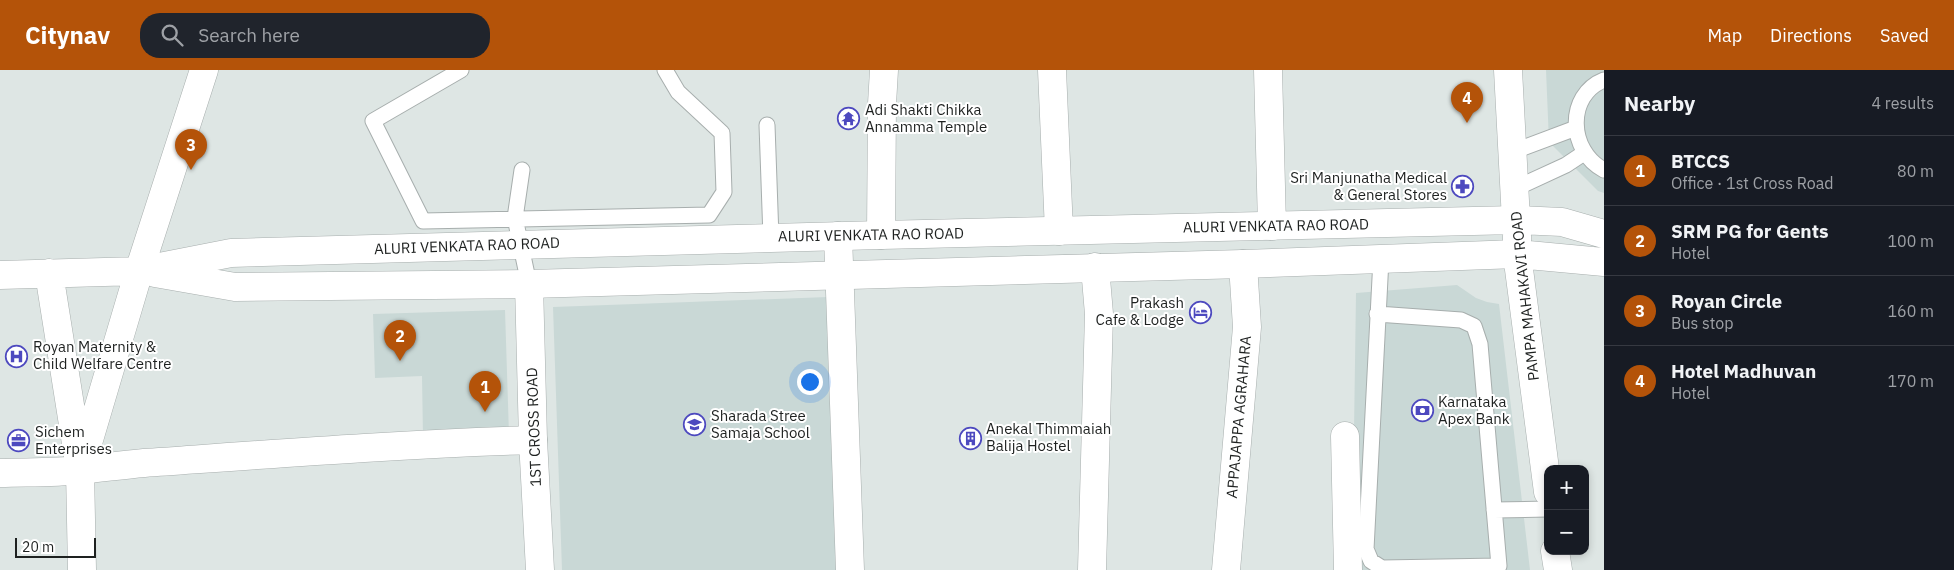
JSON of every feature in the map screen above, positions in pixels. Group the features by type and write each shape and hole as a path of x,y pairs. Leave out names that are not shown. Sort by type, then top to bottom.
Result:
{"main road":[{"path":"80,470 139,271 204,70"},
{"path":"881,235 884,70"},
{"path":"1052,70 1059,231"},
{"path":"1268,70 1272,226"},
{"name":"PAMPA MAHAKAVI ROAD","path":"1508,70 1517,254 1544,465"},
{"name":"ALURI VENKATA RAO ROAD","path":"0,275 139,271 231,253 521,244 1516,220 1562,222 1604,234"},
{"path":"838,236 850,570"},
{"name":"ALURI VENKATA RAO ROAD","path":"139,271 235,287 529,284 840,276 1517,254 1604,262"},
{"name":"APPAJAPPA AGRAHARA","path":"1226,570 1247,327 1243,264"},
{"path":"1092,570 1099,314 1095,267"},
{"path":"49,273 80,470 82,570"},
{"name":"1ST CROSS ROAD","path":"529,284 533,440 540,570"},
{"path":"1345,436 1348,570"},
{"path":"0,473 80,470 123,465 466,442 533,440"},
{"path":"1556,555 1558,570"}],"lane":[{"path":"461,70 373,121 423,221 709,215 724,192 722,133 678,92 665,70"},
{"path":"1604,80 1588,92 1579,106 1576,122 1577,138 1584,153 1596,166 1604,170"},
{"path":"767,125 771,238"},
{"path":"1512,152 1576,128"},
{"path":"1514,189 1566,165 1584,153"},
{"path":"522,170 515,218 529,284"},
{"path":"1377,314 1461,320 1474,326 1480,344 1499,566 1382,568 1371,561 1366,549 1377,314 1380,259"},
{"path":"1494,510 1544,508"}],"shaded area":[{"path":"1546,70 1604,70 1604,193 1598,191 1549,142"},
{"path":"1457,285 1476,298 1499,304 1530,570 1352,570 1356,293"},
{"name":"Sharada Stree Samaja School","path":"828,297 839,570 562,570 553,307"},
{"path":"505,310 509,435 423,437 422,376 375,378 373,314"}],"place":[{"name":"Adi Shakti Chikka Annamma Temple","path":"849,119"},
{"name":"Hotel Madhuvan","path":"1467,123"},
{"name":"Royan Circle","path":"191,170"},
{"name":"Sri Manjunatha Medical & General Stores","path":"1463,187"},
{"name":"Prakash Cafe & Lodge","path":"1200,312"},
{"name":"Royan Maternity & Child Welfare Centre","path":"17,356"},
{"name":"SRM PG for Gents","path":"400,361"},
{"name":"Karnataka Apex Bank","path":"1422,411"},
{"name":"BTCCS","path":"485,412"},
{"name":"Sharada Stree Samaja School","path":"695,425"},
{"name":"Anekal Thimmaiah Balija Hostel","path":"970,438"},
{"name":"Sichem Enterprises","path":"19,441"}]}
